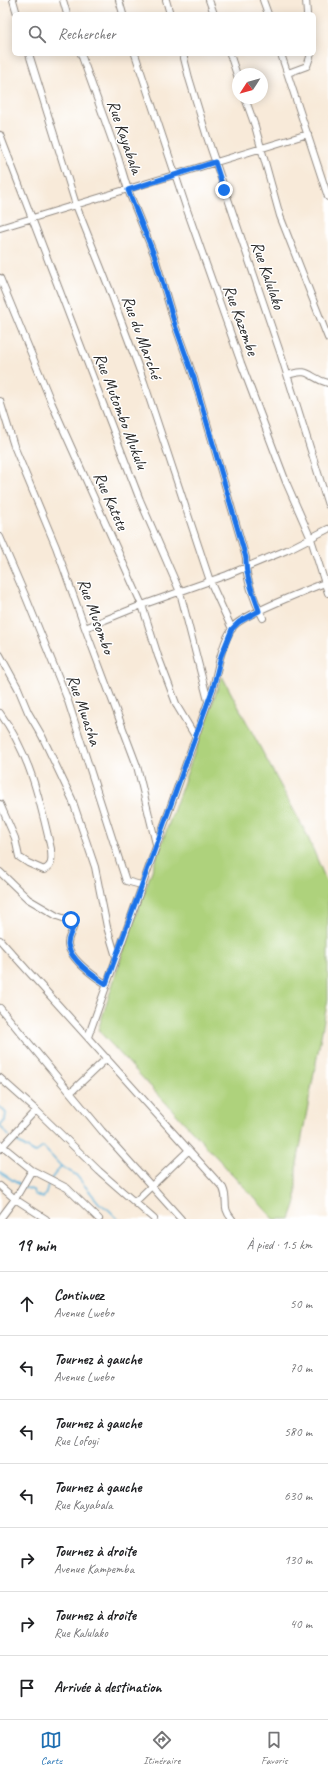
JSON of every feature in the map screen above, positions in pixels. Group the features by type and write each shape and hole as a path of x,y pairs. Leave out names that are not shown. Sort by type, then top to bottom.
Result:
{"street":[{"path":"14,0 17,12"},
{"path":"62,0 67,12"},
{"path":"119,0 122,12"},
{"path":"166,0 169,12"},
{"path":"209,0 213,12"},
{"path":"264,0 267,12"},
{"path":"306,0 307,12"},
{"name":"Rue du Marché","path":"30,56 76,205 144,382 210,581 232,629"},
{"name":"Rue Kayabala","path":"82,56 118,157 128,190 155,257 175,325 194,378 246,558 246,567 259,611 263,618"},
{"name":"Rue Kazembe","path":"136,56 175,174 252,393 286,482 311,538 326,582 328,593"},
{"name":"Rue Kalulako","path":"184,56 189,78 215,162 288,375 328,505"},
{"path":"231,56 235,68"},
{"path":"282,56 327,193"},
{"path":"288,73 307,66 310,56"},
{"path":"247,104 284,226 328,338"},
{"name":"Rue Mutombo Mukulu","path":"0,134 140,500 180,592 208,701"},
{"path":"0,228 308,134"},
{"name":"Rue Katete","path":"0,278 52,404 142,605 158,656 178,706 195,736"},
{"path":"288,375 299,371 304,371 320,381 328,383"},
{"name":"Rue Musombo","path":"0,401 14,446 56,547 137,766 156,844"},
{"path":"85,628 142,605 246,567 328,529"},
{"name":"Rue Mwasha","path":"0,537 67,698 126,881 141,886"},
{"path":"88,1038 208,701 221,656 232,629 239,622 259,611 326,582"},
{"path":"0,655 18,688 28,712 42,736 72,800 95,867 107,927 116,957"},
{"path":"0,714 18,740 32,775 51,849 51,864 44,870 22,860 18,853 15,838 0,804"},
{"path":"0,872 28,899 57,916 74,922 69,938 69,947 82,966 106,984"},
{"path":"0,940 222,1188 225,1196 226,1210 232,1219"},
{"path":"0,1008 41,1060 71,1092 102,1131 182,1219"},
{"path":"71,1092 106,1058"},
{"path":"0,1078 36,1110 99,1171 154,1219"},
{"path":"36,1110 1,1146 32,1170 67,1188 99,1219"},
{"path":"135,1202 189,1150"},
{"path":"0,1219 15,1199 32,1170"},
{"path":"0,1186 15,1199 46,1219"}],"green space":[{"path":"222,676 307,835 328,885 328,999 296,1169 296,1202 290,1219 274,1219 98,1030 127,940"}],"waterway":[{"path":"0,1107 6,1113 5,1121 0,1125"},
{"path":"0,1126 9,1136"},
{"path":"12,1139 35,1153 43,1147 61,1166 76,1175 99,1203 118,1219"},
{"path":"51,1179 61,1166"},
{"path":"0,1172 20,1185"},
{"path":"23,1187 33,1190 34,1194 43,1198 49,1182"}],"route":[{"path":"71,920 75,923 69,938 68,944 70,950 82,966 106,984 213,688 226,642 233,626 259,611 250,585 242,542 194,378 162,285 155,257 128,190 215,162 224,190"}]}
